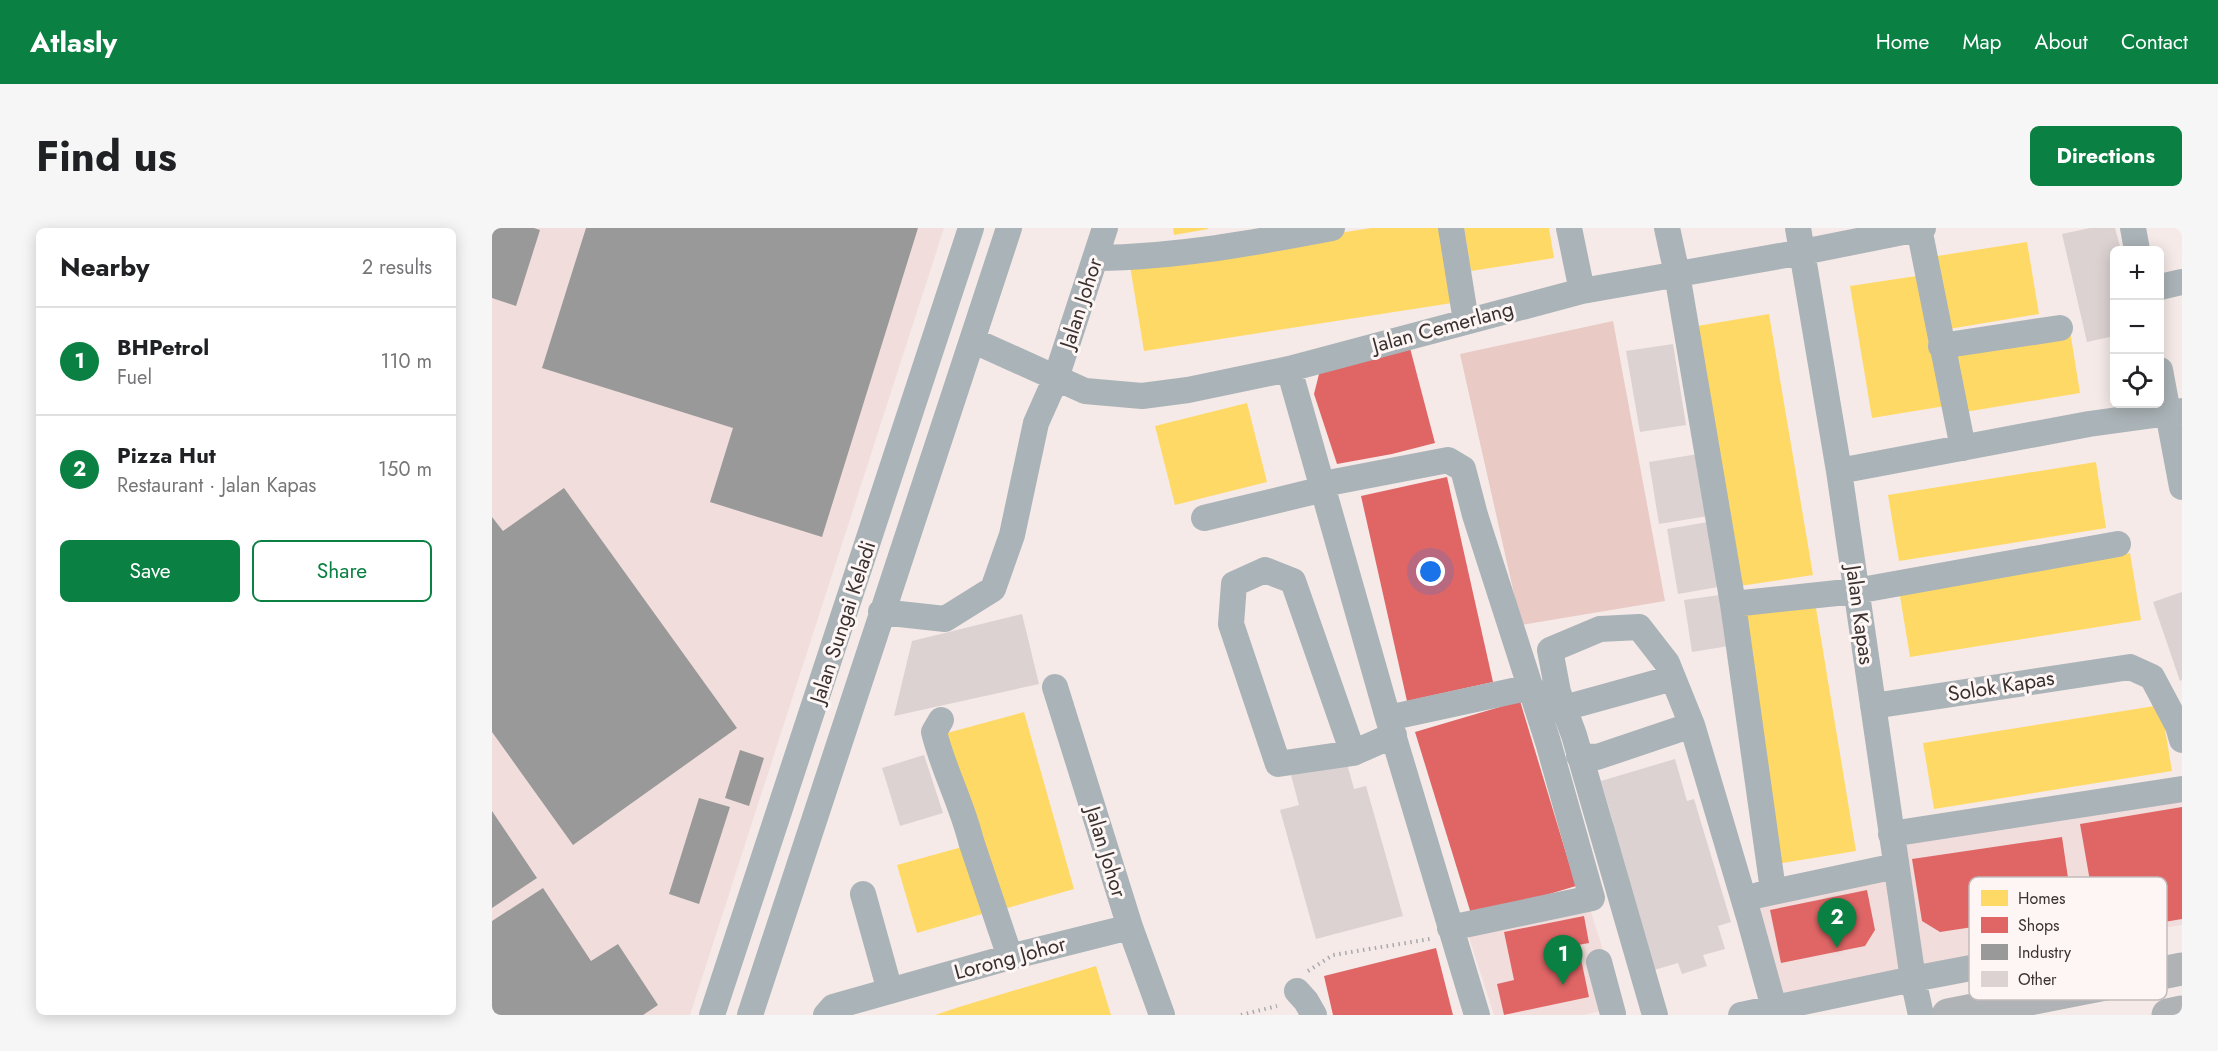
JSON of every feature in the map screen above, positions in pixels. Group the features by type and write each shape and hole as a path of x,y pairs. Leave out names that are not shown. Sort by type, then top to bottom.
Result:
{"main road":[{"path":"2167,972 2182,969"},
{"path":"1948,1015 2025,1000"},
{"path":"2168,1015 2182,1012"}],"street":[{"name":"Jalan Sungai Keladi","path":"712,1015 971,228"},
{"name":"Jalan Sungai Keladi","path":"750,1015 1009,228"},
{"name":"Jalan Johor","path":"881,612 945,619 993,590 1011,535 1036,423 1056,378 1105,228"},
{"path":"1096,258 1143,258 1258,242 1332,228"},
{"path":"1451,228 1466,321"},
{"path":"1569,228 1582,291"},
{"path":"1667,228 1677,274 1733,604 1773,890"},
{"name":"Jalan Cemerlang","path":"972,340 1085,392 1142,396 1188,390 1289,369 1582,291 1677,274 1801,240 1920,228"},
{"path":"1920,228 1941,346 1963,448"},
{"path":"2133,228 2136,246"},
{"name":"Jalan Kapas","path":"1801,240 1839,471 1913,979 1921,1015"},
{"path":"2164,286 2182,282"},
{"path":"1941,346 2060,328"},
{"path":"1289,369 1391,727 1477,1015"},
{"path":"2164,381 2175,412 2182,486"},
{"path":"1839,471 2089,424 2175,412"},
{"path":"1204,518 1323,487 1448,460 1463,468 1475,514 1531,687 1592,898 1451,932"},
{"path":"1733,604 1856,591 2118,544"},
{"path":"1353,753 1293,581 1265,570 1234,584 1231,624 1278,764 1353,753 1391,727 1531,687"},
{"path":"1655,1015 1580,756 1558,692 1550,650 1600,629 1639,627 1667,663 1692,725 1775,1011"},
{"name":"Solok Kapas","path":"1873,706 2130,667 2152,677 2178,726 2182,740"},
{"path":"1564,708 1673,678"},
{"name":"Jalan Johor","path":"1055,687 1130,927 1162,1015"},
{"path":"941,720 934,732 938,748 966,822 970,841 1010,957"},
{"path":"1580,756 1597,757 1692,725"},
{"path":"1891,834 2182,789"},
{"path":"1744,899 1773,890 1896,866"},
{"path":"863,894 890,991"},
{"name":"Lorong Johor","path":"829,1011 1010,957 1130,927"},
{"path":"1599,962 1613,1014"},
{"path":"1741,1015 1775,1011 1969,968"},
{"path":"1297,991 1314,1015"}],"path":[{"path":"1241,1015 1282,1005 1297,991 1305,973 1333,955 1451,932"}],"shaded area":[{"path":"492,228 944,228 690,1015 492,1015"},
{"path":"1613,321 1665,601 1521,625 1460,354"},
{"path":"2182,796 2182,925 2167,927 2167,877 1969,877 1969,961 1778,999 1752,905 1906,871 1902,840"},
{"path":"1589,906 1621,1006 1584,1015 1494,1015 1467,931"}],"building: Homes":[{"path":"1173,228 1208,228 1208,229 1174,235"},
{"path":"1371,228 1439,228 1452,303 1144,351 1130,266"},
{"path":"1464,228 1549,228 1554,258 1471,271"},
{"path":"2027,242 2039,314 1949,329 1937,256"},
{"path":"1923,275 1945,406 1872,418 1850,286"},
{"path":"1769,314 1813,575 1740,586 1697,326"},
{"path":"2070,331 2080,393 1965,412 1955,350"},
{"path":"1247,403 1267,482 1175,505 1155,426"},
{"path":"2096,462 2106,528 1899,561 1888,495"},
{"path":"2130,553 2141,620 1910,657 1899,590"},
{"path":"1813,590 1856,851 1777,864 1734,603"},
{"path":"2161,705 2172,771 1934,809 1923,743"},
{"path":"1024,712 1074,889 997,911 947,733"},
{"path":"962,847 982,914 917,933 897,865"},
{"path":"1096,966 1111,1015 935,1015 959,1007"}],"building: Shops":[{"path":"1410,348 1435,443 1337,464 1314,394 1320,370"},
{"path":"1447,477 1493,682 1407,701 1361,496"},
{"path":"1520,701 1576,886 1472,917 1415,732"},
{"path":"2182,807 2182,919 2167,922 2167,877 2089,877 2080,824"},
{"path":"2062,837 2068,877 1969,877 1969,928 1940,932 1922,921 1912,859"},
{"path":"1867,890 1875,930 1865,946 1781,963 1770,910"},
{"path":"1584,916 1589,943 1578,945 1589,997 1504,1015 1497,984 1514,980 1504,932"},
{"path":"1436,948 1453,1015 1333,1015 1324,976"}],"building: Industry":[{"path":"492,228 540,230 516,306 492,298"},
{"path":"586,228 918,228 822,537 710,502 733,428 542,368"},
{"path":"564,488 737,728 573,845 492,732 492,517 503,531"},
{"path":"740,750 764,758 749,806 725,798"},
{"path":"699,798 730,807 699,904 669,894"},
{"path":"492,811 537,878 492,908"},
{"path":"543,888 591,961 618,944 658,1005 643,1015 492,1015 492,921"}],"building: Other":[{"path":"2090,228 2115,228 2120,246 2110,246 2110,337 2087,342 2062,234"},
{"path":"1673,344 1686,425 1640,432 1626,351"},
{"path":"1698,454 1708,516 1659,524 1649,462"},
{"path":"1708,522 1718,587 1678,594 1667,529"},
{"path":"2182,592 2182,680 2180,681 2153,602"},
{"path":"1720,595 1729,646 1692,652 1684,600"},
{"path":"1022,614 1039,684 894,716 912,641"},
{"path":"924,755 943,813 900,826 882,768"},
{"path":"1675,759 1687,801 1694,799 1731,922 1718,926 1725,949 1703,955 1707,966 1682,974 1678,963 1654,970 1603,825 1613,822 1601,781"},
{"path":"1346,760 1354,789 1366,786 1403,916 1316,939 1280,810 1299,805 1291,775"}],"place":[{"name":"Pizza Hut","path":"1837,948"},
{"name":"BHPetrol","path":"1563,985"}]}
